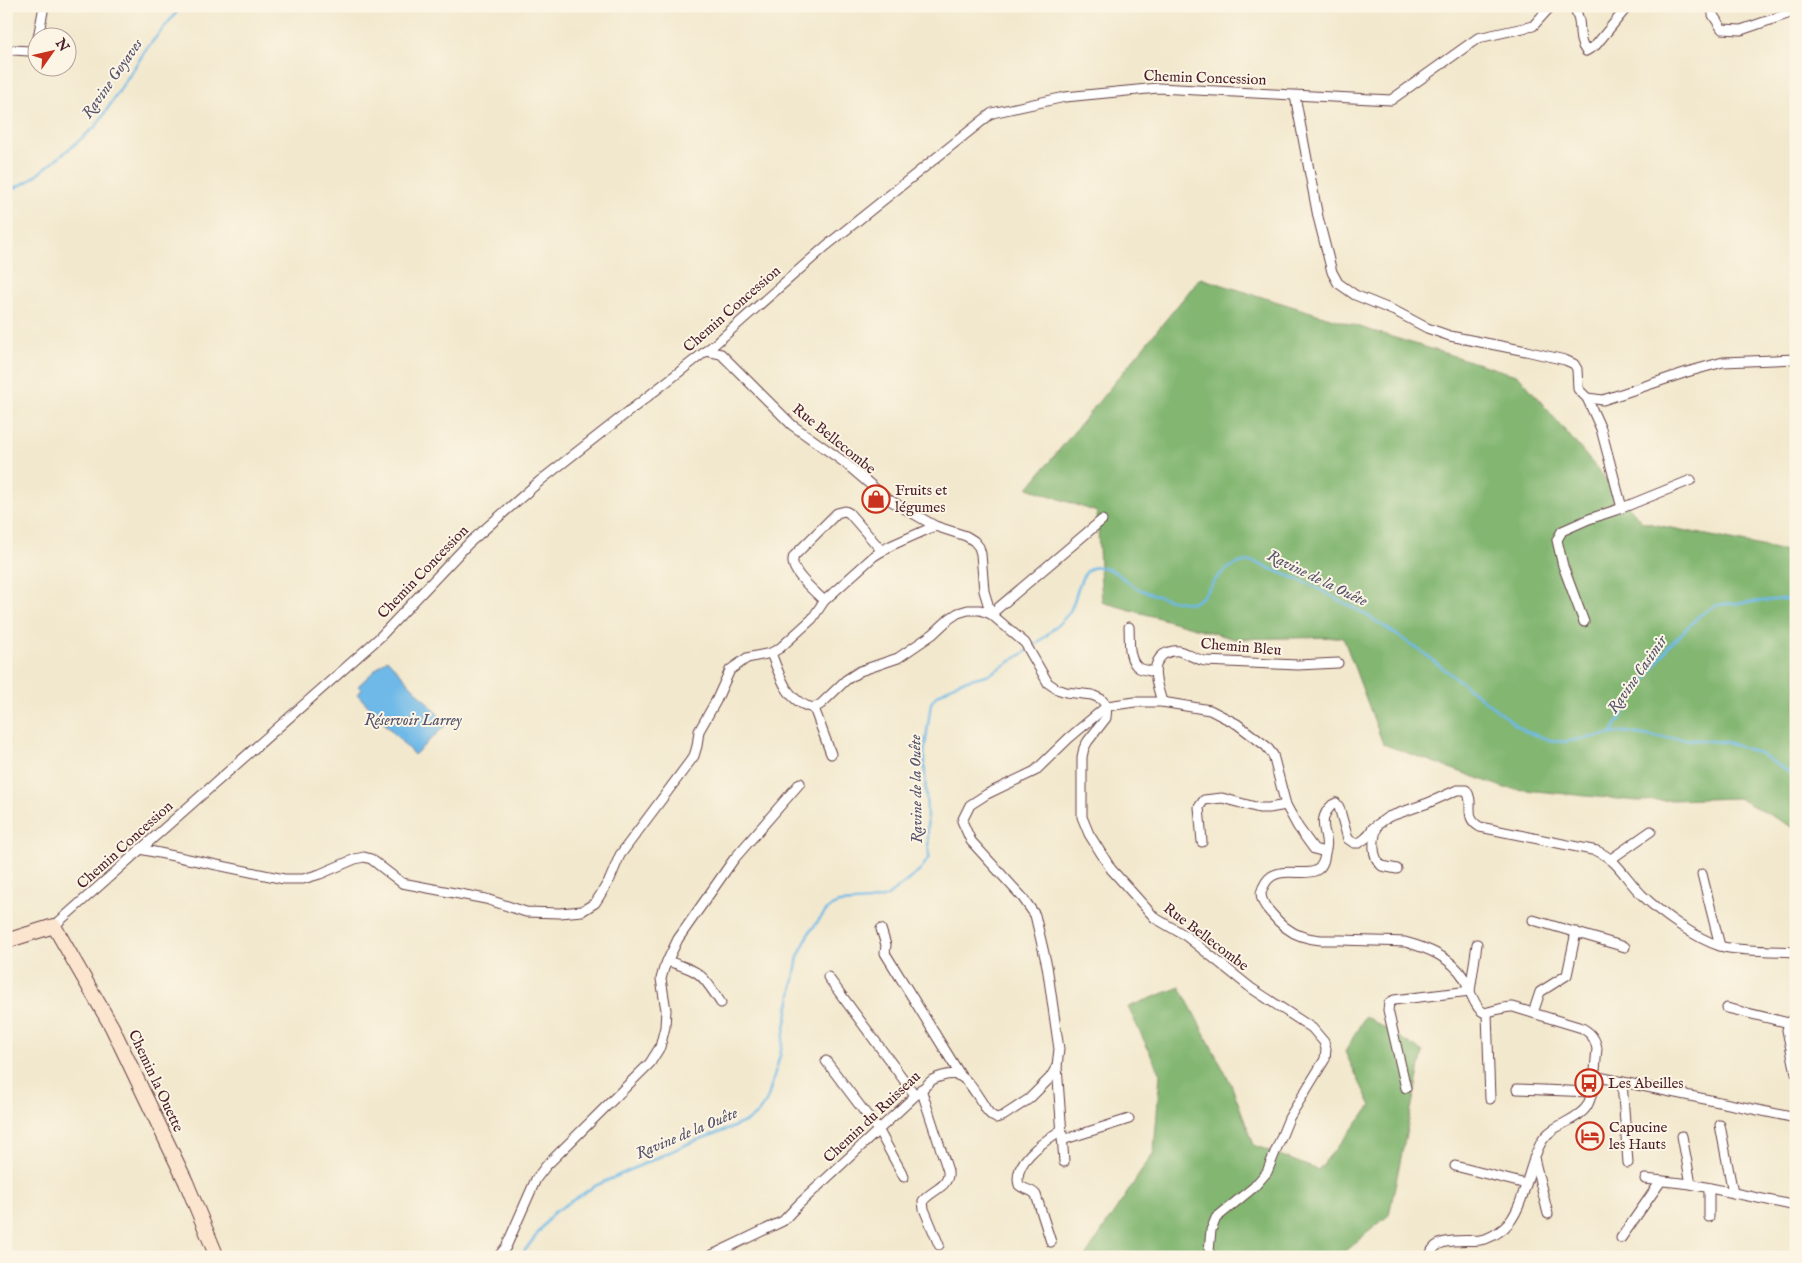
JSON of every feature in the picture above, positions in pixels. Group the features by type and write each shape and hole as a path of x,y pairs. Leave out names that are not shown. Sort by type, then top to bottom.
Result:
{"street":[{"path":"13,50 29,51 34,48 44,6"},
{"name":"Chemin Concession","path":"54,926 379,638 469,543 541,480 706,351 826,246 992,113 1065,96 1158,88 1391,100 1478,38 1533,26 1551,6"},
{"path":"1574,6 1580,16 1581,44 1586,51 1596,45 1628,6"},
{"path":"1712,6 1713,15 1722,30 1740,30 1796,11"},
{"path":"1294,96 1318,216 1332,272 1338,283 1355,295 1396,312 1427,328 1450,336 1526,351 1565,360 1574,364 1577,369 1578,389 1587,398 1602,429 1622,508"},
{"name":"Rue Bellecombe","path":"706,351 720,354 792,425 844,462 886,498 935,526 966,536 974,541 979,548 984,591 991,614"},
{"path":"1587,398 1603,400 1723,362 1796,359"},
{"path":"1584,622 1563,566 1557,540 1562,531 1691,480"},
{"path":"824,601 799,575 792,560 837,513 845,511 849,513 882,550"},
{"path":"991,614 1102,520"},
{"path":"140,850 284,879 303,879 364,857 371,859 402,883 478,897 526,912 560,913 582,910 595,903 610,879 620,855 688,766 697,746 699,731 716,701 727,674 747,658 771,653 780,648 812,619 824,601 882,550 935,526"},
{"path":"771,653 784,686 793,698 804,706 814,708 860,670 898,658 933,634 958,613 968,610 980,610 991,614 1025,643 1048,683 1066,692 1092,695 1101,699 1107,706"},
{"path":"1129,627 1133,662 1139,668 1155,672 1162,702"},
{"name":"Chemin Bleu","path":"1155,672 1162,656 1174,651 1180,651 1205,661 1298,665 1338,663"},
{"path":"1064,1162 1057,1066 1059,1048 1047,966 1035,915 1023,898 971,841 962,821 970,805 987,794 1035,771 1069,738 1107,706 1135,702 1162,702 1210,710 1237,724 1266,746 1273,755 1286,804 1298,827 1314,848 1325,852"},
{"name":"Rue Bellecombe","path":"1107,706 1106,718 1088,740 1082,757 1082,817 1088,834 1111,869 1155,918 1186,936 1251,988 1312,1028 1320,1036 1326,1049 1325,1059 1289,1118 1267,1172 1254,1187 1216,1218 1211,1230 1211,1257"},
{"path":"814,708 831,754"},
{"path":"498,1257 506,1248 536,1179 546,1166 650,1063 660,1047 665,1027 666,1010 660,979 678,940 734,859 800,783"},
{"path":"1430,1257 1431,1252 1443,1243 1451,1240 1482,1240 1505,1228 1517,1211 1534,1158 1543,1140 1549,1133 1583,1110 1587,1105 1594,1076 1597,1049 1593,1036 1582,1028 1513,1007 1505,1006 1487,1013 1480,1010 1463,977 1453,965 1444,958 1419,946 1405,942 1314,939 1291,932 1278,921 1266,908 1261,894 1263,886 1268,879 1280,872 1312,872 1319,869 1324,861 1326,842 1323,825 1324,816 1332,805 1336,803 1340,807 1348,839 1354,843 1359,843 1366,838 1373,828 1388,818 1461,789 1466,790 1469,793 1470,816 1474,824 1480,827 1597,851 1611,859 1641,894 1657,908 1674,921 1720,946 1796,952"},
{"path":"1202,842 1200,807 1204,800 1222,798 1259,808 1270,808 1286,804"},
{"path":"1380,822 1374,835 1376,859 1382,866 1397,868"},
{"path":"1611,859 1651,831"},
{"path":"1702,874 1720,946"},
{"path":"1533,920 1625,947"},
{"path":"6,941 54,926"},
{"name":"Chemin la Ouette","path":"54,926 112,1027 186,1182 217,1257"},
{"path":"881,929 886,945 885,953 961,1076 969,1083 988,1114 1000,1118 1029,1099 1050,1078 1057,1066"},
{"path":"1533,1013 1540,992 1562,980 1567,975 1576,932"},
{"path":"1470,991 1477,944"},
{"path":"667,961 690,968 699,973 707,981 721,1003"},
{"path":"828,977 918,1092 949,1178 945,1184 927,1195 923,1201 924,1209 939,1245"},
{"path":"1406,1088 1388,1010 1389,1003 1394,1000 1470,991"},
{"path":"1727,1008 1792,1020 1788,1036 1796,1072"},
{"path":"1487,1013 1490,1099"},
{"path":"826,1061 879,1131 904,1177"},
{"name":"Chemin du Ruisseau","path":"708,1257 783,1221 932,1080 944,1074 961,1076"},
{"path":"1594,1076 1796,1118"},
{"path":"1622,1082 1628,1163"},
{"path":"1517,1089 1591,1092"},
{"path":"1062,1140 1129,1119"},
{"path":"1720,1125 1733,1193"},
{"path":"1051,1242 1036,1195 1032,1190 1023,1189 1017,1180 1022,1164 1040,1145 1061,1130"},
{"path":"1682,1136 1691,1184"},
{"path":"1534,1158 1548,1214"},
{"path":"1455,1166 1526,1184"},
{"path":"1645,1179 1691,1184 1796,1206"},
{"path":"1621,1238 1662,1181"},
{"path":"1709,1188 1709,1217"}],"green space":[{"path":"1200,278 1519,376 1642,522 1796,553 1796,829 1738,798 1638,801 1505,788 1383,744 1343,637 1235,639 1102,602 1097,512 1028,488"},
{"path":"1180,987 1231,1084 1254,1145 1318,1170 1371,1106 1345,1052 1365,1016 1423,1052 1389,1215 1339,1256 1085,1257 1154,1152 1160,1074 1128,1007"}],"water":[{"name":"Réservoir Larrey","path":"387,659 447,724 414,755 357,694 362,690 358,686"}],"waterway":[{"name":"Ravine Goyaves","path":"6,192 29,181 97,125 147,48 182,6"},
{"name":"Ravine de la Ouête","path":"1032,648 1067,615 1073,605 1083,577 1092,568 1099,567 1110,570 1140,589 1164,598 1181,602 1194,602 1206,593 1218,576 1227,569 1243,562 1254,562 1309,584 1365,614 1421,651 1524,731 1550,740 1563,742 1625,732 1655,737 1726,742 1759,753 1796,777"},
{"name":"Ravine Casimir","path":"1611,734 1668,647 1700,615 1716,605 1796,598"},
{"name":"Ravine de la Ouête","path":"520,1257 553,1213 595,1186 692,1142 729,1129 751,1119 758,1113 769,1094 780,1055 798,957 809,933 832,906 839,903 869,901 886,897 920,871 929,857 924,754 931,703 936,696 959,682 990,674 1027,651"}],"place":[{"name":"Fruits et légumes","path":"876,499"},
{"name":"Les Abeilles","path":"1589,1083"},
{"name":"Capucine les Hauts","path":"1590,1136"}]}
